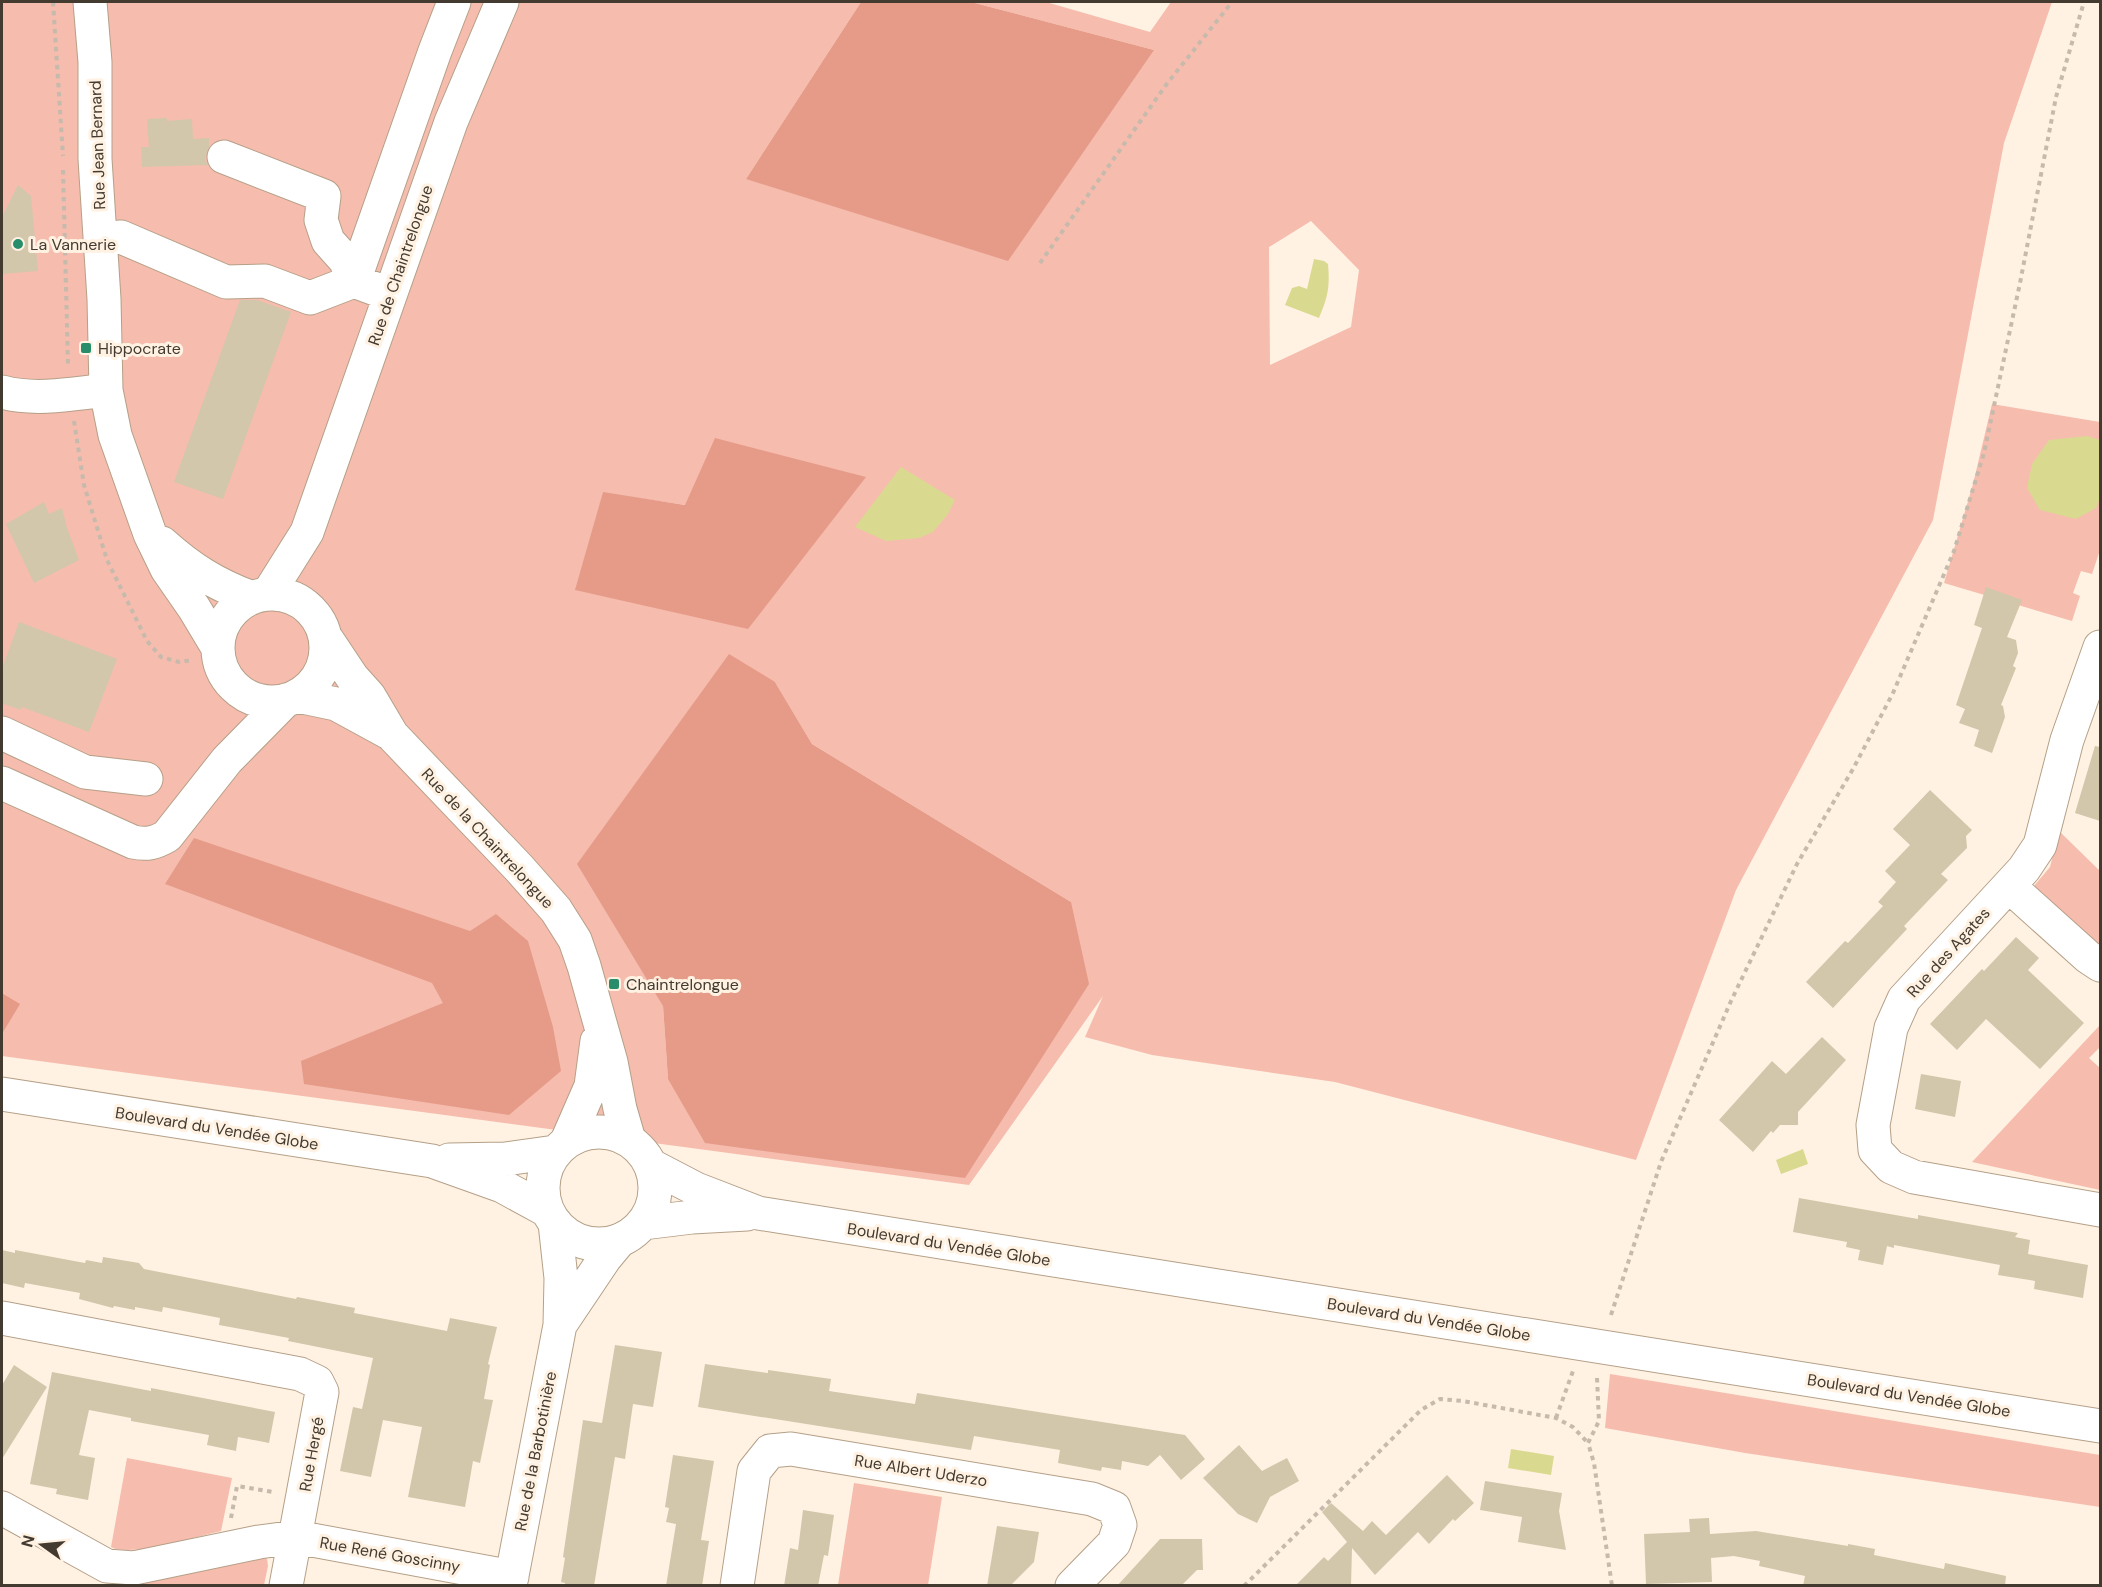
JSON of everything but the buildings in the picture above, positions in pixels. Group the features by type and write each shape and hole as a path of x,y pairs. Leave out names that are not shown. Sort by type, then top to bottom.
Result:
{"street":[{"name":"Rue Jean Bernard","path":"90,2 95,62 95,159 104,299 106,390 115,435 150,534 167,569 218,648"},
{"path":"354,281 454,2"},
{"name":"Rue de Chaintrelongue","path":"260,596 307,531 451,122 502,2"},
{"path":"224,158 324,196 321,220 328,241 345,260 354,281"},
{"path":"100,239 121,237 226,282 265,281 310,298 354,281 389,294"},
{"path":"2,392 15,396 69,395 106,390"},
{"name":"Rue de Chaintrelongue","path":"307,531 306,577 321,627"},
{"path":"2,783 133,842 156,843 167,836 227,760 292,698 315,681 325,660 321,627 303,603 286,596 260,596 213,582 194,571 150,534"},
{"path":"260,596 238,606 227,618 220,632 218,648 224,672 233,686 249,697 267,702 292,698"},
{"name":"Rue de la Chaintrelongue","path":"321,627 352,677 369,696 392,735 556,910 574,940 584,966 629,1140"},
{"name":"Rue des Agates","path":"2100,647 2088,718 2067,740 2040,845 2009,886 1904,999 1892,1028 1873,1125 1875,1150 1890,1167 1914,1177 2100,1210"},
{"path":"227,760 234,728 233,686"},
{"name":"Rue de la Chaintrelongue","path":"292,698 336,704 392,735"},
{"path":"2,733 85,772 146,779"},
{"path":"69,813 85,772"},
{"path":"2009,886 2088,957 2100,965"},
{"name":"Rue de la Chaintrelongue","path":"561,1147 591,1086 595,1065 598,1016"},
{"name":"Boulevard du Vendée Globe","path":"2,1094 432,1161 506,1159 561,1147"},
{"path":"598,1131 629,1140 641,1151 650,1165 654,1180 654,1195 650,1209 632,1231 603,1244 585,1243 568,1236 550,1216 542,1190 545,1170 561,1147 582,1134 598,1131"},
{"name":"Boulevard du Vendée Globe","path":"432,1161 502,1186 550,1216"},
{"name":"Boulevard du Vendée Globe","path":"650,1165 696,1189 758,1213 2100,1426"},
{"name":"Boulevard du Vendée Globe","path":"632,1231 692,1217 758,1213"},
{"name":"Rue de la Barbotinière","path":"511,1582 560,1325 561,1278 550,1216"},
{"name":"Rue de la Barbotinière","path":"560,1325 605,1258 632,1231"},
{"name":"Rue Hergé","path":"2,1318 300,1374 317,1382 322,1392 296,1537"},
{"name":"Rue Albert Uderzo","path":"737,1586 754,1471 770,1451 791,1449 1102,1502 1114,1508 1120,1525 1114,1543 1072,1586"},
{"path":"2,1508 107,1566 134,1569 259,1542 296,1537 286,1586"},
{"name":"Rue René Goscinny","path":"296,1537 511,1582"}],"path":[{"path":"1040,263 1166,85 1232,2"},
{"path":"1611,1315 1661,1162 1731,1001 1797,864 1853,769 1893,693 1954,551 1984,453 2056,97 2084,2"},
{"path":"1556,1418 1583,1343"},
{"path":"1588,1443 1599,1421 1597,1378"},
{"path":"1244,1586 1421,1410 1440,1399 1556,1418 1573,1427 1588,1443 1594,1463 1612,1586"},
{"path":"231,1520 237,1486 273,1492"}],"shaded area":[{"path":"2,2 861,2 746,179 1154,50 971,2 1046,2 1150,32 1171,2 2052,2 2004,143 1933,520 1736,890 1636,1160 1335,1082 1152,1055 1085,1037 1103,996 969,1185 2,1056 2,1034 19,1004 2,993","holes":["1311,221 1359,270 1351,327 1270,365 1269,247","603,493 686,505 576,590","775,682 812,744 1071,902 668,1079 663,1006"]},
{"path":"861,2 971,2 1154,50 1008,261 746,179"},
{"path":"1314,259 1328,264 1328,292 1319,318 1285,305 1292,288 1299,286 1307,289"},
{"path":"1992,404 2100,422 2100,550 2092,574 2081,571 2073,593 2080,596 2072,621 1944,583 1973,484"},
{"path":"2087,436 2100,440 2100,498 2096,508 2076,519 2040,510 2027,488 2032,464 2049,440"},
{"path":"715,438 866,477 748,629 575,590 603,492 685,505"},
{"path":"901,467 955,500 948,514 933,532 919,538 886,541 855,527"},
{"path":"729,654 775,682 812,744 1071,902 1089,984 965,1178 705,1143 668,1079 663,1006 577,864"},
{"path":"2059,831 2100,871 2100,957 2028,893 2050,867"},
{"path":"194,838 470,931 496,914 528,941 553,1027 561,1071 509,1115 304,1084 301,1061 443,1003 432,983 165,884"},
{"path":"2,993 20,1004 2,1034"},
{"path":"2100,1025 2100,1047 2089,1058 2100,1068 2100,1190 1972,1162"},
{"path":"1803,1149 1808,1164 1781,1174 1776,1160"},
{"path":"1610,1374 2100,1455 2100,1507 1745,1453 1605,1428"},
{"path":"1511,1449 1554,1456 1551,1475 1508,1468"},
{"path":"127,1458 232,1478 221,1531 148,1548 120,1550 111,1547"},
{"path":"854,1483 942,1497 928,1585 838,1585"},
{"path":"261,1554 267,1559 268,1566 264,1585 135,1586 134,1581"}],"place":[{"name":"La Vannerie","path":"18,244"},
{"name":"Hippocrate","path":"86,348"},
{"name":"Chaintrelongue","path":"614,984"}]}
